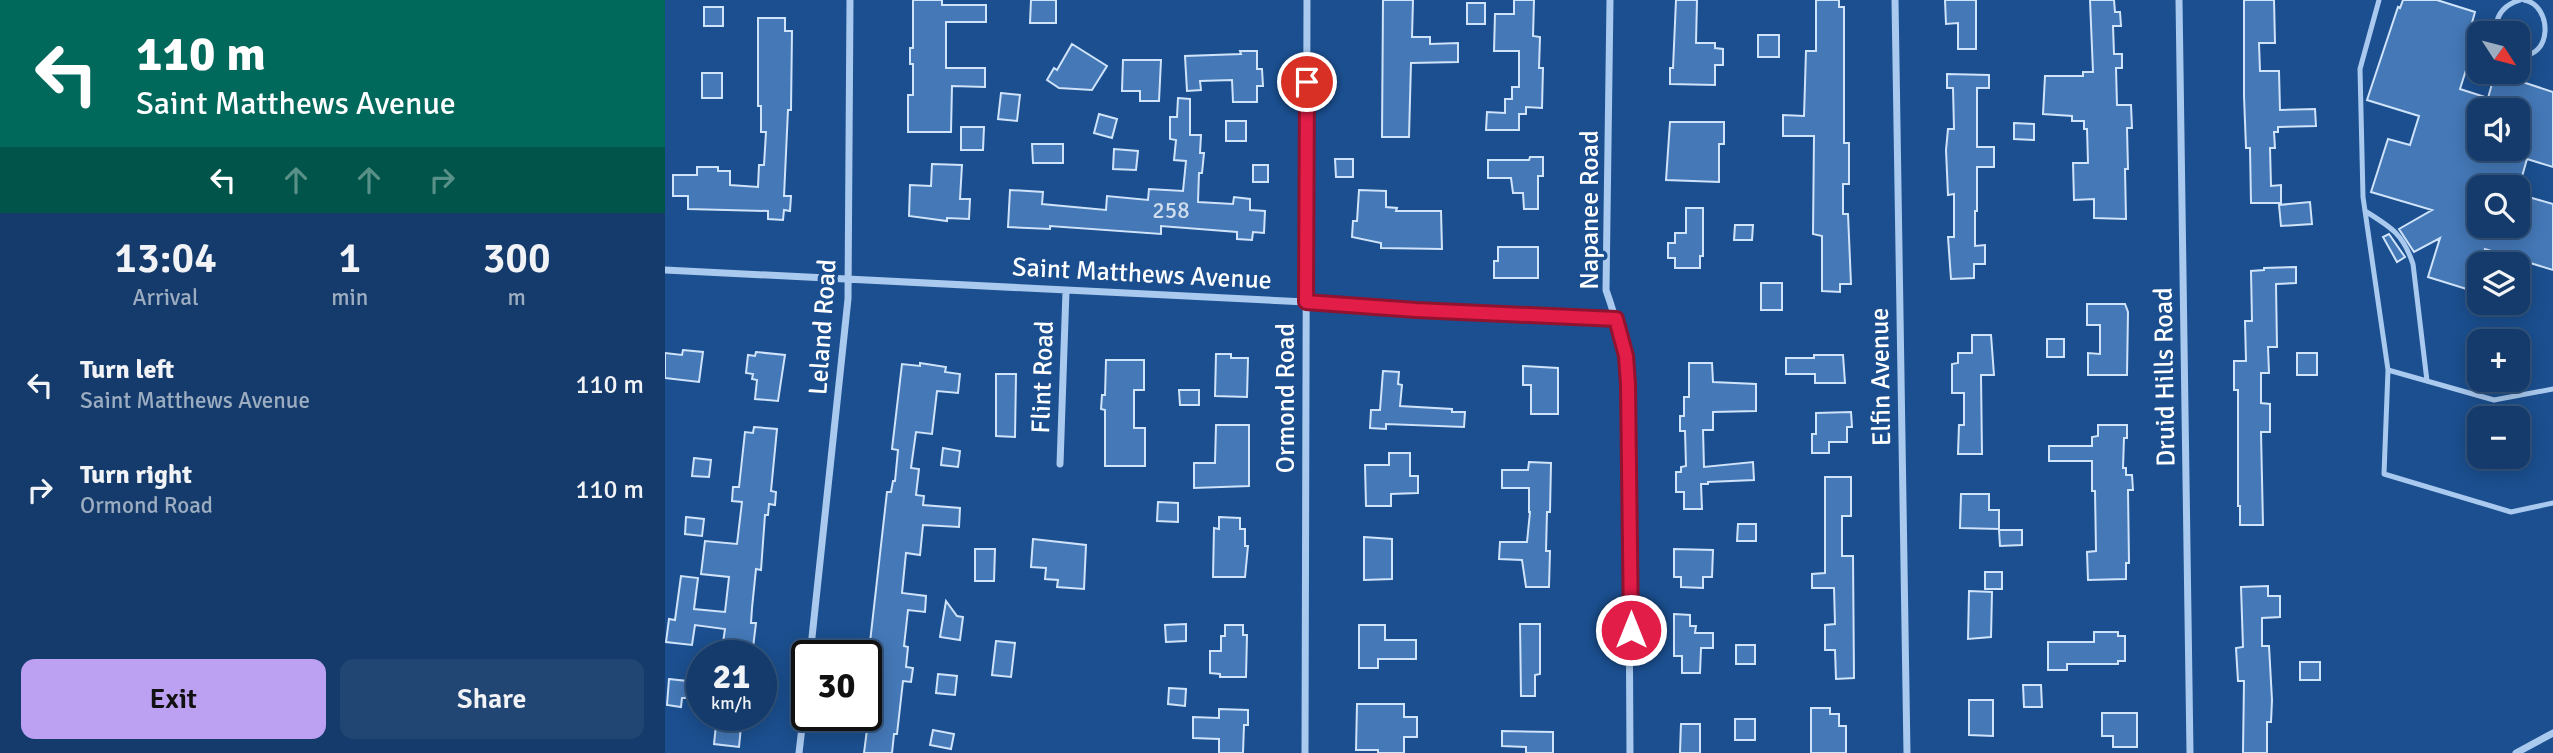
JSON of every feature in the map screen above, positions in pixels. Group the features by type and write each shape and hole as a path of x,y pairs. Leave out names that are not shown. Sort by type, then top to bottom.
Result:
{"street":[{"name":"Leland Road","path":"812,640 842,373 848,281 850,0"},
{"name":"Ormond Road","path":"1305,753 1307,0"},
{"name":"Napanee Road","path":"1610,0 1606,290 1626,356 1628,384 1630,753"},
{"name":"Elfin Avenue","path":"1895,0 1907,753"},
{"name":"Druid Hills Road","path":"2179,0 2190,753"},
{"name":"Saint Matthews Avenue","path":"665,270 1616,319"},
{"name":"Flint Road","path":"1060,464 1066,291"},
{"path":"799,753 802,731"},
{"path":"2516,753 2553,733"}],"lane":[{"path":"2379,0 2360,69 2365,211 2388,370 2384,474 2511,512 2553,503"},
{"path":"2501,0 2502,9"},
{"path":"2497,21 2502,9 2511,3 2522,0 2542,6 2549,15 2550,36 2545,46 2531,54"},
{"path":"2365,211 2391,226 2407,247 2413,264 2427,381"},
{"path":"2388,370 2494,400 2553,389"}],"building":[{"path":"913,0 942,0 942,5 986,5 986,22 946,22 946,68 985,68 985,87 952,86 951,132 908,132 908,95 913,95 910,48 913,48"},
{"path":"1031,0 1056,0 1056,23 1030,23"},
{"path":"1383,0 1413,0 1412,37 1430,37 1430,44 1458,43 1458,62 1411,63 1409,137 1382,137"},
{"path":"1514,0 1534,0 1533,36 1540,37 1539,68 1543,68 1542,108 1526,107 1526,114 1519,114 1519,130 1486,130 1487,112 1505,113 1505,99 1512,99 1512,87 1519,87 1519,51 1494,51 1495,14 1514,14"},
{"path":"1676,0 1697,0 1696,43 1715,43 1715,48 1723,49 1723,65 1715,65 1715,85 1670,84"},
{"path":"1816,0 1839,0 1839,7 1844,7 1844,143 1849,143 1849,184 1843,184 1843,214 1848,214 1851,284 1840,284 1840,292 1822,291 1822,236 1813,234 1814,136 1783,136 1783,115 1804,116 1806,51 1816,51"},
{"path":"1945,0 1976,0 1976,49 1958,49 1958,23 1946,24"},
{"path":"2090,0 2114,0 2115,12 2120,12 2121,26 2113,26 2114,54 2122,54 2122,68 2116,68 2117,105 2131,105 2132,128 2127,128 2126,219 2094,218 2094,199 2074,200 2073,163 2088,163 2087,129 2084,129 2084,121 2072,121 2072,116 2043,114 2045,76 2083,76 2083,72 2093,72"},
{"path":"2244,0 2274,0 2275,43 2259,43 2260,71 2279,71 2280,110 2315,109 2316,126 2278,127 2278,132 2274,132 2275,148 2270,148 2271,186 2281,185 2281,203 2251,203 2250,148 2246,148 2244,96"},
{"path":"2403,0 2437,0 2475,12 2472,21 2467,21 2467,67 2460,89 2488,98 2467,98 2467,161 2526,161 2522,175 2467,175 2467,238 2530,238 2530,197 2553,204 2553,270 2530,263 2530,252 2495,252 2485,249 2484,252 2467,252 2467,289 2428,277 2440,238 2414,252 2399,229 2432,210 2371,192 2388,139 2410,145 2419,116 2367,100 2398,7 2400,8"},
{"path":"1467,3 1485,3 1485,24 1467,24"},
{"path":"704,7 723,7 723,26 704,26"},
{"path":"758,18 785,18 785,31 792,31 791,110 788,110 784,196 791,196 790,211 784,210 783,220 768,219 768,211 688,209 688,196 673,196 673,175 697,175 697,167 718,167 718,171 730,171 730,185 758,187 759,165 764,165 766,132 761,132 761,106 758,106"},
{"path":"1758,35 1779,35 1779,57 1758,57"},
{"path":"1072,44 1107,66 1092,90 1059,88 1047,80 1054,68 1057,70"},
{"path":"1240,51 1257,51 1257,69 1262,69 1263,86 1257,86 1257,102 1233,102 1232,80 1200,81 1201,90 1187,91 1185,56 1241,54"},
{"path":"1123,60 1161,60 1159,101 1140,101 1140,91 1122,91"},
{"path":"702,73 722,73 722,98 702,98"},
{"path":"1947,74 1989,75 1989,88 1977,88 1977,147 1994,147 1994,167 1977,167 1975,246 1985,245 1985,264 1974,264 1974,278 1951,279 1948,237 1954,237 1954,194 1948,195 1946,150 1948,129 1954,129 1953,88 1947,88"},
{"path":"2492,84 2529,84 2553,92 2553,167 2530,160 2530,98 2488,98"},
{"path":"1001,93 1020,95 1017,121 998,119"},
{"path":"1178,98 1190,99 1190,135 1201,135 1200,153 1204,153 1202,173 1199,173 1198,202 1233,204 1234,197 1250,199 1250,210 1265,211 1264,233 1253,232 1252,240 1237,239 1237,232 1161,226 1161,234 1050,226 1050,229 1008,227 1010,190 1043,192 1042,204 1106,210 1107,196 1148,200 1149,189 1183,191 1186,161 1174,160 1176,140 1170,139 1170,117 1177,117"},
{"path":"1099,114 1117,119 1112,138 1094,133"},
{"path":"1226,121 1246,121 1246,141 1226,141"},
{"path":"1670,122 1724,122 1724,144 1719,144 1719,182 1666,180"},
{"path":"2014,123 2034,124 2034,140 2014,139"},
{"path":"961,127 984,127 983,150 961,150"},
{"path":"1032,144 1063,144 1063,163 1033,163"},
{"path":"1114,149 1138,151 1136,170 1113,169"},
{"path":"1530,157 1543,157 1543,176 1538,176 1538,209 1524,209 1523,193 1513,193 1511,178 1488,178 1488,160 1529,160"},
{"path":"1335,159 1353,159 1353,177 1336,177"},
{"path":"932,164 962,165 960,199 970,199 969,219 947,218 947,221 909,216 910,185 931,186"},
{"path":"1253,165 1268,165 1268,182 1253,182"},
{"path":"1359,190 1386,191 1386,207 1397,208 1396,211 1441,211 1442,249 1381,248 1381,243 1352,237 1353,221 1357,221"},
{"path":"2310,202 2312,224 2281,226 2279,205"},
{"path":"1686,208 1703,208 1703,256 1700,256 1700,268 1675,268 1675,258 1668,258 1668,243 1675,243 1675,233 1686,233"},
{"path":"1735,225 1753,225 1752,240 1734,240"},
{"path":"2389,234 2405,257 2397,262 2383,237"},
{"path":"1498,247 1538,247 1538,278 1494,278 1494,261 1498,261"},
{"path":"2296,267 2296,283 2276,284 2277,347 2268,347 2269,373 2261,373 2261,403 2270,404 2270,432 2261,432 2263,525 2240,525 2238,390 2234,390 2234,361 2246,361 2245,321 2252,321 2251,271"},
{"path":"1761,283 1782,283 1782,310 1761,310"},
{"path":"2087,304 2125,304 2128,312 2127,375 2088,375 2088,353 2100,354 2100,325 2087,325"},
{"path":"1972,335 1991,335 1994,375 1981,375 1982,454 1958,454 1959,425 1964,425 1964,393 1952,393 1952,364 1958,363 1958,353 1972,353"},
{"path":"2047,339 2064,339 2064,357 2047,357"},
{"path":"683,350 703,352 699,382 665,378 665,353 682,355"},
{"path":"756,352 785,355 778,401 755,399 757,380 752,379 753,374 746,373 748,355 755,356"},
{"path":"2297,353 2317,353 2317,375 2297,375"},
{"path":"1216,354 1231,354 1231,358 1248,358 1247,397 1215,396"},
{"path":"1814,355 1843,355 1845,383 1815,383 1815,374 1786,374 1786,358 1814,358"},
{"path":"1106,360 1144,360 1144,390 1134,390 1134,428 1145,428 1145,466 1105,466 1105,410 1101,409 1102,395 1105,395"},
{"path":"920,363 946,367 945,372 960,374 958,393 937,391 932,434 916,432 911,468 919,469 916,495 924,496 923,505 960,508 959,527 923,525 920,555 906,553 902,593 926,596 925,612 908,610 904,646 908,647 906,667 913,668 911,682 903,681 892,753 864,753 867,731 882,731 882,640 870,640 887,492 891,492 895,481 898,450 892,449 902,364 920,366"},
{"path":"1689,363 1712,363 1713,382 1756,384 1756,411 1713,412 1713,430 1703,430 1704,467 1753,462 1754,480 1701,484 1702,509 1684,509 1684,492 1676,492 1676,472 1681,472 1681,467 1686,466 1685,431 1680,431 1680,416 1684,416 1684,397 1689,397"},
{"path":"1523,366 1558,368 1558,414 1531,414 1531,385 1523,385"},
{"path":"1383,371 1399,372 1398,384 1402,385 1400,406 1465,412 1464,427 1386,424 1386,429 1370,428 1371,410 1380,410"},
{"path":"996,374 1016,374 1015,437 996,436"},
{"path":"1179,390 1199,390 1199,405 1180,405"},
{"path":"1851,412 1852,427 1847,427 1847,442 1829,442 1829,453 1812,453 1816,413"},
{"path":"1216,425 1249,425 1249,486 1194,488 1194,463 1215,463"},
{"path":"2098,425 2127,425 2123,468 2126,468 2126,475 2132,475 2133,490 2128,490 2129,563 2126,563 2126,579 2088,580 2087,552 2096,551 2092,461 2049,461 2049,446 2092,446 2092,437 2098,436"},
{"path":"754,427 777,429 771,491 776,492 775,505 769,504 768,515 765,515 761,570 756,569 751,623 756,623 754,640 723,640 725,629 695,625 693,640 686,640 686,644 666,642 669,619 675,620 681,576 698,578 694,609 725,612 729,577 701,574 705,541 737,544 742,502 732,501 733,487 739,487 745,432 753,433"},
{"path":"943,448 960,451 958,467 941,465"},
{"path":"1389,453 1410,453 1410,476 1418,476 1418,493 1391,494 1391,506 1366,506 1365,465 1389,465"},
{"path":"694,458 711,460 709,477 692,476"},
{"path":"1529,462 1551,463 1546,551 1550,551 1549,587 1526,587 1522,560 1499,559 1500,542 1527,542 1530,512 1529,488 1502,488 1502,470 1528,470"},
{"path":"1825,477 1851,477 1851,516 1842,516 1842,556 1853,556 1854,678 1836,679 1835,650 1825,650 1825,625 1835,624 1834,588 1812,588 1812,574 1825,573"},
{"path":"1961,494 1989,494 1989,510 1999,510 1999,529 1960,528"},
{"path":"1158,502 1178,503 1178,522 1157,521"},
{"path":"686,517 704,519 702,536 685,534"},
{"path":"1219,517 1240,518 1240,529 1245,529 1245,546 1248,546 1245,577 1213,577 1214,528 1219,529"},
{"path":"1738,524 1756,524 1756,541 1737,541"},
{"path":"1999,530 2022,530 2022,545 2000,546"},
{"path":"1364,537 1392,539 1392,579 1364,580"},
{"path":"1033,539 1086,545 1084,589 1057,587 1058,580 1045,579 1046,568 1031,567"},
{"path":"975,549 995,549 994,581 975,581"},
{"path":"1674,549 1713,550 1712,577 1703,577 1703,588 1681,587 1681,577 1674,577"},
{"path":"1985,572 2002,572 2002,589 1985,589"},
{"path":"2268,586 2268,596 2280,596 2280,617 2262,618 2262,646 2269,646 2272,700 2271,722 2267,722 2267,753 2243,753 2244,681 2238,681 2236,648 2243,647 2241,587"},
{"path":"1969,591 1992,592 1991,637 1968,639"},
{"path":"946,601 957,616 963,617 960,640 940,637"},
{"path":"1674,614 1690,615 1690,626 1696,626 1695,633 1713,633 1713,648 1701,648 1700,673 1682,673 1682,656 1674,656"},
{"path":"1186,624 1186,641 1166,642 1165,625"},
{"path":"1520,624 1540,624 1540,674 1535,675 1535,696 1521,696"},
{"path":"1225,625 1243,625 1243,635 1247,635 1246,677 1220,677 1220,674 1210,673 1210,651 1221,651 1221,636 1225,636"},
{"path":"1359,625 1385,625 1385,640 1416,640 1416,659 1378,659 1378,668 1359,668"},
{"path":"2094,632 2118,632 2118,636 2125,636 2125,661 2118,661 2118,664 2067,664 2067,670 2048,670 2048,642 2094,642"},
{"path":"996,641 1015,643 1011,677 992,675"},
{"path":"1736,645 1755,645 1755,664 1736,664"},
{"path":"2300,662 2320,662 2320,680 2300,680"},
{"path":"938,674 957,676 955,695 936,693"},
{"path":"669,679 686,681 686,698 682,698 681,707 667,705"},
{"path":"2023,685 2041,685 2042,707 2024,707"},
{"path":"1169,688 1186,689 1185,706 1168,704"},
{"path":"1969,700 1993,700 1993,736 1969,735"},
{"path":"1357,704 1404,704 1404,717 1417,717 1417,737 1404,737 1404,753 1356,750"},
{"path":"1811,708 1830,708 1830,714 1839,714 1839,726 1846,726 1846,753 1811,753"},
{"path":"1219,709 1248,710 1248,725 1244,725 1243,753 1219,753 1219,739 1193,738 1193,717 1219,718"},
{"path":"2102,713 2137,713 2137,747 2113,747 2113,736 2102,736"},
{"path":"1735,719 1755,719 1755,740 1735,740"},
{"path":"1681,724 1700,724 1700,753 1680,753"},
{"path":"933,730 954,734 951,749 930,745"},
{"path":"715,731 741,731 739,747 714,744"},
{"path":"1502,731 1553,732 1553,753 1526,753 1526,747 1502,746"}],"route":[{"path":"1307,82 1306,302 1616,319 1626,356 1628,384 1631,630"}]}
